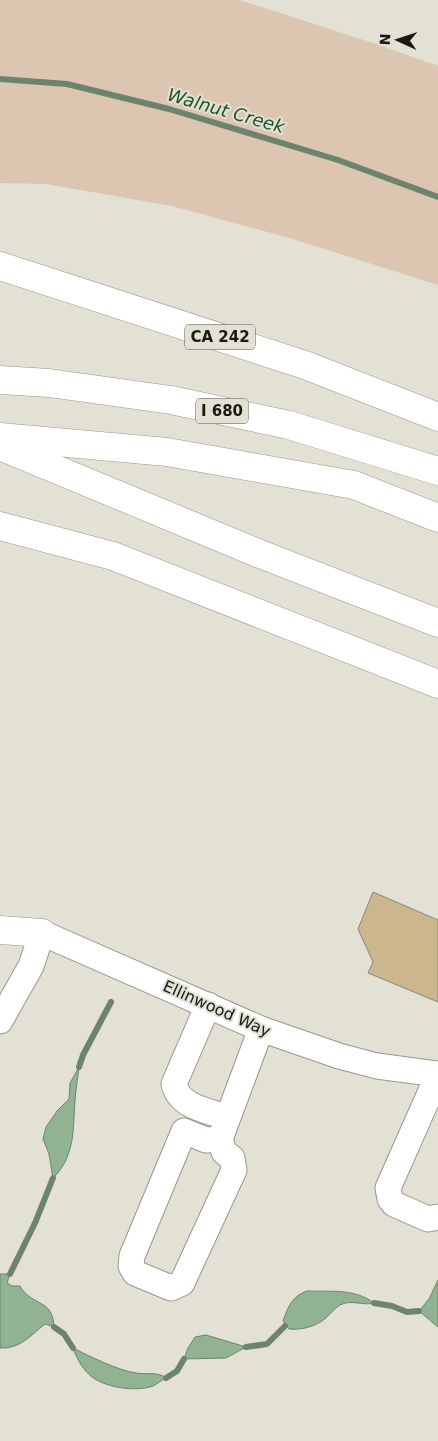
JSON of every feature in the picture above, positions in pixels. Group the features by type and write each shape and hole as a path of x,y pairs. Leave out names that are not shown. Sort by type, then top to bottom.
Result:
{"main road":[{"name":"CA 242","path":"0,266 305,365 438,417"},
{"name":"I 680","path":"0,380 50,383 171,400 289,425 438,471"},
{"path":"0,437 167,452 354,486 438,518"},
{"path":"0,446 260,554 438,623"},
{"path":"0,526 113,556 438,684"},
{"name":"Ellinwood Way","path":"0,930 42,933"}],"street":[{"name":"Ellinwood Way","path":"42,933 261,1029 339,1056 377,1066 438,1074"},
{"path":"0,1021 31,966 42,933"},
{"path":"208,1005 174,1084 176,1093 184,1101 199,1108 224,1128"},
{"path":"224,1128 206,1140 184,1131 132,1256 132,1266 135,1273 171,1288 182,1283 234,1170 232,1158 224,1152 224,1128 261,1029"},
{"path":"438,1074 388,1188 390,1199 394,1204 428,1219 438,1216"}],"shaded area":[{"path":"0,0 240,0 438,66 438,285 293,239 172,206 46,184 0,183"},
{"path":"79,1067 70,1148 67,1159 53,1178 49,1154 43,1139 46,1127 57,1111 69,1099 70,1083"},
{"path":"0,1274 10,1274 7,1283 12,1286 20,1286 25,1293 46,1307 53,1318 54,1327 45,1324 19,1344 0,1348"},
{"path":"438,1280 438,1327 419,1311 429,1299"},
{"path":"307,1291 350,1293 366,1298 374,1303 344,1303 313,1326 289,1329 283,1321 289,1307 294,1299"},
{"path":"206,1335 246,1347 226,1358 184,1359 195,1337"},
{"path":"73,1348 121,1369 136,1373 155,1374 166,1378 153,1386 138,1389 105,1384 92,1377 86,1371 78,1360"}],"building":[{"path":"373,892 438,920 438,1002 368,973 373,962 358,929"}],"waterway":[{"name":"Walnut Creek","path":"0,79 67,84 169,109 338,160 438,197"},
{"path":"79,1067 83,1055 111,1002"},
{"path":"10,1274 35,1223 53,1178"},
{"path":"374,1303 392,1306 407,1312 419,1311"},
{"path":"246,1347 267,1344 285,1326"},
{"path":"54,1327 64,1334 73,1348"},
{"path":"166,1378 177,1371 184,1359"}]}
